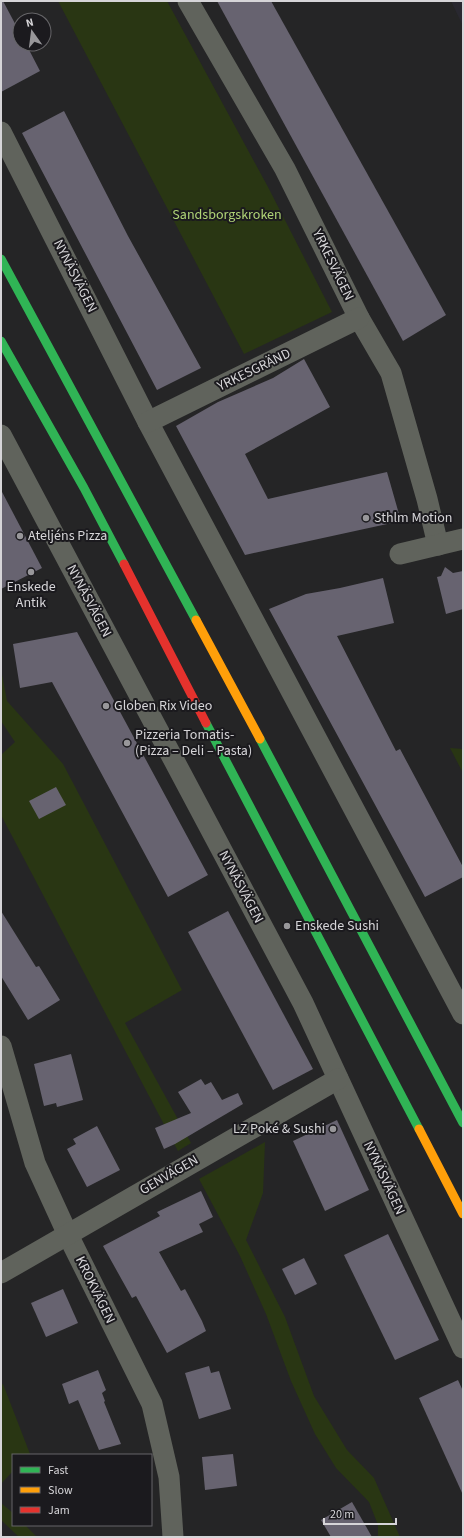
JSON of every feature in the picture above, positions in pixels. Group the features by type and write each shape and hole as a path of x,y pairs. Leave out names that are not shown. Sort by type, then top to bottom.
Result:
{"highway":[{"path":"1,259 103,452 209,643 309,830 463,1123"},
{"path":"1,341 84,488 463,1214"}],"street":[{"name":"YRKESVÄGEN","path":"188,1 285,169 359,318 391,373 427,499 438,545"},
{"name":"NYNÄSVÄGEN","path":"1,132 148,422 463,1014"},
{"name":"YRKESGRÄND","path":"148,422 359,318"},
{"name":"NYNÄSVÄGEN","path":"1,435 303,1003 463,1348"},
{"path":"400,554 463,539"},
{"name":"KROKVÄGEN","path":"1,1046 35,1163 68,1235 152,1404 169,1477 172,1537"},
{"name":"GENVÄGEN","path":"1,1273 338,1079"}],"shaded area":[{"path":"451,1 463,1 463,26"}],"green space":[{"name":"Sandsborgskroken","path":"58,1 167,1 268,187 332,312 244,354"},
{"path":"1,669 7,701 63,764 182,990 125,1023 191,1143 178,1151 1,815 1,755 15,742 1,721"},
{"path":"450,748 463,749 463,773"},
{"path":"265,1142 263,1193 246,1240 285,1317 314,1396 347,1450 374,1478 400,1537 378,1537 378,1525 369,1502 336,1468 315,1434 291,1381 266,1314 240,1256 199,1179"},
{"path":"3,1384 30,1454 12,1454 12,1472 1,1484 1,1385"},
{"path":"1,1503 12,1512 12,1526 26,1526 37,1537 19,1537 1,1520"}],"building":[{"path":"1,1 3,1 12,18 12,52 30,52 40,71 1,92"},
{"path":"217,1 271,1 446,315 403,341"},
{"path":"64,111 128,236 201,368 157,390 22,133"},
{"path":"304,359 330,407 245,454 268,499 387,472 401,521 245,555 176,426 218,402 273,378"},
{"path":"1,490 42,568 1,589"},
{"path":"445,567 453,573 463,571 463,609 446,614 437,577 441,576"},
{"path":"383,578 394,623 337,636 396,751 400,749 463,867 463,877 425,897 269,609 306,594"},
{"path":"77,632 208,875 168,897 52,682 20,688 13,644"},
{"path":"56,787 66,805 39,819 29,801"},
{"path":"1,911 36,967 39,966 60,1000 28,1020 1,976"},
{"path":"228,911 313,1069 273,1090 188,932"},
{"path":"71,1054 83,1100 57,1107 56,1103 44,1106 34,1064"},
{"path":"201,1079 205,1085 211,1082 222,1100 238,1093 243,1104 164,1149 155,1128 191,1113 178,1092"},
{"path":"337,1120 369,1190 325,1211 293,1141"},
{"path":"97,1126 120,1170 87,1187 67,1149 76,1144 73,1139"},
{"path":"201,1191 213,1217 199,1224 203,1232 159,1252 181,1291 185,1289 206,1331 167,1353 136,1296 132,1298 103,1246 160,1216 157,1212"},
{"path":"388,1234 439,1340 395,1360 344,1255"},
{"path":"304,1258 317,1284 295,1295 282,1269"},
{"path":"63,1289 78,1323 46,1337 31,1303"},
{"path":"209,1366 211,1373 219,1371 231,1409 199,1419 185,1373"},
{"path":"98,1370 106,1390 102,1393 104,1402 121,1444 99,1450 78,1400 69,1404 62,1384"},
{"path":"458,1380 463,1391 463,1495 419,1398"},
{"path":"233,1454 237,1486 205,1490 202,1457"},
{"path":"352,1502 372,1537 331,1537 321,1520"}],"traffic: fast":[{"path":"1,259 196,620"},
{"path":"1,341 84,488 124,564"},
{"path":"206,723 419,1129"},
{"path":"260,739 463,1123"}],"traffic: slow":[{"path":"196,620 260,739"},
{"path":"419,1129 463,1214"}],"traffic: jam":[{"path":"124,564 206,723"}],"place":[{"name":"Sthlm Motion","path":"366,518"},
{"name":"Ateljéns Pizza","path":"20,536"},
{"name":"Enskede Antik","path":"31,572"},
{"name":"Globen Rix Video","path":"106,706"},
{"name":"Pizzeria Tomatis- (Pizza – Deli – Pasta)","path":"127,743"},
{"name":"Enskede Sushi","path":"287,926"},
{"name":"LZ Poké & Sushi","path":"333,1129"}]}
